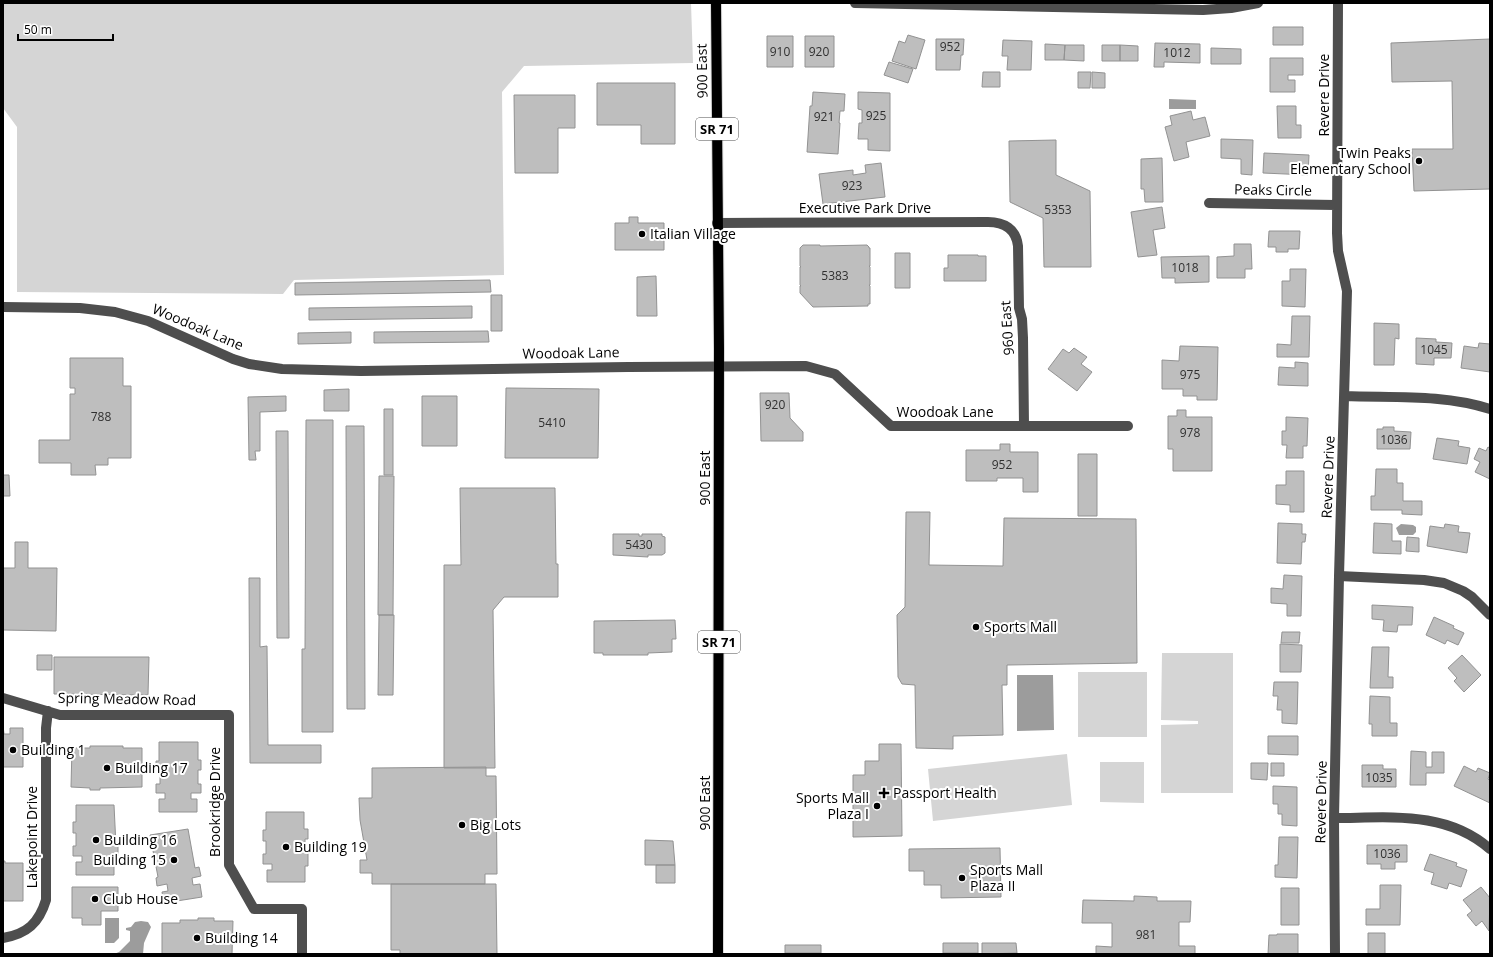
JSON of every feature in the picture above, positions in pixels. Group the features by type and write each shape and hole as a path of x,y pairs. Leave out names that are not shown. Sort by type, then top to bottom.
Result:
{"main road":[{"name":"900 East","path":"716,3 719,366 718,954"}],"street":[{"path":"855,3 1203,10 1231,8 1258,3"},
{"name":"Revere Drive","path":"1335,954 1334,818 1347,291 1338,246 1336,205 1338,3"},
{"name":"Peaks Circle","path":"1209,204 1336,205"},
{"name":"Executive Park Drive","path":"717,222 988,222 1000,223 1011,230"},
{"name":"960 East","path":"1011,230 1017,238 1018,246 1019,308 1022,319 1023,338 1024,426"},
{"name":"Woodoak Lane","path":"3,307 80,308 126,314 165,328 233,359 249,364 282,369 361,371 806,366 835,374 890,426 1128,426"},
{"path":"1345,396 1435,399 1471,404 1490,410"},
{"path":"1339,576 1424,580 1444,583 1459,589 1472,597 1490,615"},
{"name":"Spring Meadow Road","path":"3,698 60,715 229,715"},
{"name":"Lakepoint Drive","path":"3,938 15,936 29,928 43,911 46,900 46,728 48,711"},
{"name":"Brookridge Drive","path":"229,715 229,865 254,909 302,908 302,954"},
{"path":"1334,818 1408,818 1433,821 1450,826 1467,834 1490,849"}],"shaded area":[{"path":"3,3 691,3 693,63 524,66 502,92 504,275 294,280 283,294 17,292 17,127 3,108"},
{"path":"1169,99 1196,100 1196,109 1169,109"},
{"path":"1401,524 1413,525 1416,527 1416,532 1413,535 1399,535 1396,528"},
{"path":"1162,653 1233,653 1233,793 1161,793 1161,725 1198,724 1198,721 1161,720"},
{"path":"1078,672 1147,672 1147,737 1078,737"},
{"path":"1017,675 1053,675 1054,730 1017,731"},
{"path":"1067,754 1072,805 933,821 928,769"},
{"path":"1100,762 1144,762 1144,803 1100,802"},
{"path":"105,918 119,918 119,938 114,943 105,943"},
{"path":"135,922 148,922 151,927 144,943 143,954 114,954 119,952 130,941 130,931 126,930 126,928 131,927"}],"building":[{"path":"1273,27 1303,27 1303,45 1273,45"},
{"path":"908,35 925,40 916,69 892,61 899,41 905,43"},
{"path":"767,36 793,36 793,67 767,67"},
{"path":"805,36 834,36 834,67 805,67"},
{"path":"936,39 964,39 960,70 936,70"},
{"path":"1490,39 1490,189 1414,191 1412,149 1453,149 1452,81 1392,82 1391,43"},
{"path":"1003,40 1032,41 1031,70 1007,70 1008,56 1002,56"},
{"path":"1155,43 1200,44 1200,63 1164,62 1164,67 1154,67"},
{"path":"1045,44 1065,45 1064,60 1045,60"},
{"path":"1065,45 1084,45 1084,61 1064,60"},
{"path":"1102,45 1120,45 1120,61 1102,61"},
{"path":"1120,45 1138,46 1138,61 1120,61"},
{"path":"1211,48 1241,49 1241,64 1211,64"},
{"path":"1270,58 1303,58 1303,75 1288,75 1288,80 1295,80 1295,92 1270,92"},
{"path":"889,62 913,69 908,83 884,75"},
{"path":"983,72 1000,72 1000,87 982,87"},
{"path":"1078,72 1091,72 1090,88 1078,88"},
{"path":"1092,72 1105,73 1105,88 1092,88"},
{"path":"597,83 675,83 675,144 641,144 641,125 597,125"},
{"path":"813,92 845,94 844,111 840,111 838,154 807,152 810,106 812,106"},
{"path":"858,92 890,93 890,151 868,150 868,139 858,139 859,123 862,123 862,110 858,109"},
{"path":"514,95 575,95 575,128 558,128 558,173 515,173"},
{"path":"1277,106 1296,106 1296,125 1301,125 1301,138 1278,138"},
{"path":"1191,111 1193,120 1205,117 1210,136 1186,142 1189,157 1174,161 1165,127 1172,125 1170,116"},
{"path":"1221,139 1253,140 1252,175 1241,174 1241,159 1221,158"},
{"path":"1056,140 1056,175 1090,191 1091,267 1044,267 1043,218 1010,202 1009,141"},
{"path":"1264,153 1309,155 1308,175 1263,173"},
{"path":"1162,158 1163,202 1145,202 1144,189 1141,189 1141,159"},
{"path":"881,163 885,197 823,204 819,174 853,170 853,175 866,173 865,165"},
{"path":"1162,207 1165,228 1153,230 1157,255 1138,257 1131,212"},
{"path":"629,217 638,217 638,223 664,223 664,250 615,250 615,223 629,223"},
{"path":"1269,231 1300,231 1299,249 1288,249 1288,252 1276,252 1276,247 1268,247"},
{"path":"1234,244 1251,244 1252,269 1245,269 1245,278 1217,278 1217,257 1234,256"},
{"path":"803,245 867,245 870,248 870,304 868,304 868,306 813,307 800,293 800,248"},
{"path":"895,253 910,253 910,288 895,288"},
{"path":"948,255 986,256 986,281 944,281 944,268 948,268"},
{"path":"1209,256 1209,282 1175,283 1175,278 1162,278 1161,257"},
{"path":"1290,269 1306,269 1305,307 1282,306 1282,281 1290,281"},
{"path":"656,276 657,316 637,316 637,277"},
{"path":"490,280 491,292 295,295 295,283"},
{"path":"491,295 502,295 502,331 491,331"},
{"path":"472,306 472,318 309,320 309,308"},
{"path":"1292,316 1310,316 1309,357 1277,357 1277,344 1291,345"},
{"path":"1374,323 1399,324 1399,339 1395,338 1394,365 1374,365"},
{"path":"488,331 489,342 374,343 374,332"},
{"path":"351,332 351,343 298,344 298,333"},
{"path":"1416,338 1436,339 1436,342 1452,343 1451,358 1434,358 1434,365 1416,364"},
{"path":"1479,343 1490,344 1490,372 1461,368 1464,346 1478,348"},
{"path":"1180,346 1218,347 1217,400 1197,400 1197,396 1183,396 1183,389 1162,389 1162,360 1179,361"},
{"path":"1074,348 1087,357 1081,364 1092,372 1077,391 1048,369 1063,349 1069,353"},
{"path":"70,358 123,358 123,386 131,386 131,458 108,458 108,465 95,465 96,475 71,475 71,463 39,463 39,440 70,440 70,394 75,394 75,388 70,388"},
{"path":"1295,362 1308,363 1308,386 1278,385 1279,367 1295,368"},
{"path":"506,388 599,389 598,458 505,458"},
{"path":"349,389 349,411 324,411 324,390"},
{"path":"760,393 789,393 790,418 803,432 803,441 761,441"},
{"path":"286,396 286,411 260,412 260,451 255,451 256,460 249,460 248,397"},
{"path":"422,396 457,396 457,446 422,446"},
{"path":"384,409 393,409 393,475 384,475"},
{"path":"1177,410 1186,410 1186,417 1212,417 1212,471 1173,471 1173,449 1168,449 1168,416 1177,416"},
{"path":"1286,417 1308,418 1307,446 1303,446 1303,458 1286,458 1287,445 1282,445 1282,431 1286,431"},
{"path":"306,420 333,420 333,732 302,732 302,649 305,649"},
{"path":"346,426 364,426 365,709 347,709"},
{"path":"1383,427 1394,427 1394,431 1411,432 1410,449 1377,449 1377,429 1383,429"},
{"path":"276,431 288,431 289,638 277,638"},
{"path":"1437,438 1459,441 1458,446 1470,448 1467,464 1433,459"},
{"path":"1000,444 1010,444 1010,452 1038,452 1038,492 1023,492 1023,478 997,478 997,481 966,481 966,450 1000,450"},
{"path":"1488,447 1490,448 1490,479 1475,472 1480,462 1474,459 1479,448 1486,451"},
{"path":"1078,454 1097,454 1097,516 1078,516"},
{"path":"1376,469 1397,469 1397,483 1403,483 1403,501 1422,501 1422,515 1402,514 1402,510 1371,510 1371,496 1375,496"},
{"path":"1286,471 1304,471 1304,512 1290,512 1290,505 1276,504 1276,485 1286,485"},
{"path":"3,475 9,475 10,496 3,496"},
{"path":"379,476 394,476 393,615 378,615"},
{"path":"460,488 555,488 558,597 504,597 493,610 495,768 444,768 444,565 461,565"},
{"path":"906,512 930,512 929,565 1003,566 1004,518 1136,519 1137,663 1007,665 1007,685 1002,685 1003,735 953,736 953,749 916,748 915,685 902,684 898,677 897,615 905,607"},
{"path":"1278,523 1302,524 1302,534 1306,534 1305,542 1302,542 1301,564 1277,563"},
{"path":"1374,523 1392,524 1392,541 1401,541 1401,554 1373,553"},
{"path":"1445,524 1459,526 1458,532 1470,533 1467,553 1427,546 1430,526 1444,528"},
{"path":"613,534 639,534 639,536 642,536 642,534 662,534 662,536 665,537 665,553 662,555 648,555 648,557 613,555"},
{"path":"1407,537 1419,538 1419,552 1406,551"},
{"path":"15,542 28,542 28,568 57,568 56,631 3,630 3,568 15,568"},
{"path":"1284,575 1302,576 1301,616 1287,616 1287,604 1271,603 1271,588 1283,589"},
{"path":"249,578 260,578 260,647 267,646 268,745 321,745 321,763 250,763"},
{"path":"1372,605 1413,607 1412,625 1398,625 1397,632 1383,631 1384,620 1372,619"},
{"path":"379,615 394,615 393,695 378,695"},
{"path":"1434,617 1454,626 1453,628 1464,633 1458,645 1447,640 1445,644 1426,635"},
{"path":"675,620 676,639 672,639 672,652 648,653 648,655 603,655 603,653 594,653 594,621"},
{"path":"1282,632 1300,632 1299,643 1281,643"},
{"path":"1280,644 1302,645 1301,672 1280,672"},
{"path":"1372,647 1389,647 1388,677 1393,677 1393,688 1370,688"},
{"path":"37,655 52,655 52,670 37,670"},
{"path":"1462,655 1481,675 1464,692 1454,681 1457,678 1448,668"},
{"path":"54,657 149,657 148,695 54,694"},
{"path":"1274,682 1298,682 1297,724 1282,723 1282,710 1277,710 1278,696 1273,696"},
{"path":"1370,696 1390,697 1390,723 1397,723 1397,736 1372,736 1372,724 1369,724"},
{"name":"Building 1","path":"3,725 4,734 10,734 10,728 23,728 23,767 3,767"},
{"path":"1268,736 1298,736 1298,755 1268,754"},
{"path":"159,742 198,742 198,760 201,760 201,770 198,770 198,784 201,784 201,793 191,793 191,799 197,799 197,812 159,812 159,799 165,799 165,793 156,793 156,784 160,784 160,770 156,770 156,761 159,761"},
{"name":"Sports Mall Plaza I","path":"879,744 901,744 902,836 853,837 853,775 865,775 865,761 879,761"},
{"name":"Building 17","path":"90,746 123,746 123,748 142,748 142,787 100,788 100,790 90,790 90,788 71,787 72,748 90,748"},
{"path":"1411,751 1426,752 1426,767 1432,767 1432,752 1444,752 1444,773 1426,773 1426,785 1410,785"},
{"path":"1251,763 1268,763 1267,780 1251,779"},
{"path":"1271,763 1284,763 1284,776 1271,776"},
{"path":"1362,765 1383,765 1383,769 1396,769 1396,787 1362,787"},
{"path":"1464,766 1476,772 1478,768 1490,773 1488,779 1490,781 1490,803 1454,786"},
{"path":"486,767 486,776 496,776 497,874 485,874 485,884 372,884 372,873 360,873 360,860 367,860 360,820 359,798 372,798 372,768"},
{"path":"1273,786 1297,787 1297,826 1282,825 1282,814 1278,814 1278,804 1273,804"},
{"name":"Building 16","path":"76,805 114,805 116,846 118,846 118,856 108,856 108,862 114,862 114,875 76,875 76,862 82,862 82,856 73,856 73,846 76,846 76,833 73,833 73,822 76,822"},
{"name":"Building 19","path":"266,812 304,812 304,829 308,829 308,839 305,839 305,853 308,853 308,866 305,866 305,882 267,882 267,870 272,870 272,864 263,864 263,854 266,854 266,841 263,841 263,830 266,830"},
{"name":"Building 15","path":"188,829 195,868 199,867 201,876 192,878 193,885 200,884 202,897 164,903 162,892 168,891 167,884 157,886 156,878 158,877 150,835"},
{"path":"1279,837 1298,837 1297,878 1275,877 1275,865 1278,865"},
{"path":"645,840 673,841 675,865 645,865"},
{"path":"1367,845 1407,845 1407,862 1395,862 1395,869 1381,869 1381,864 1367,864"},
{"name":"Sports Mall Plaza II","path":"1000,848 1001,897 941,898 941,885 924,885 924,871 909,871 909,849"},
{"path":"1430,854 1457,863 1456,866 1467,870 1461,887 1449,883 1447,889 1431,884 1434,873 1424,870"},
{"path":"3,861 5,861 5,863 23,863 23,901 3,901"},
{"path":"656,865 675,865 675,883 656,883"},
{"path":"391,884 496,884 497,954 400,954 400,950 391,950"},
{"path":"1380,885 1401,885 1400,925 1366,925 1366,909 1380,909"},
{"name":"Club House","path":"72,887 118,887 118,911 101,911 101,925 82,925 82,918 72,918"},
{"path":"1481,887 1490,898 1489,931 1482,921 1476,926 1467,915 1472,911 1463,900"},
{"path":"1281,888 1299,888 1299,925 1281,925"},
{"path":"1134,896 1157,897 1157,901 1191,901 1190,922 1179,922 1179,946 1195,946 1195,954 1096,954 1096,946 1112,947 1112,923 1082,923 1083,900 1134,901"},
{"name":"Building 14","path":"198,918 214,918 214,921 233,921 232,954 162,954 162,923 180,923 180,920 198,920"},
{"path":"1368,933 1385,933 1385,954 1368,954"},
{"path":"1298,934 1298,954 1268,954 1269,935"},
{"path":"943,943 978,943 978,953 943,953"},
{"path":"982,943 1016,943 1017,953 982,954"},
{"path":"785,945 821,945 821,953 785,953"}],"place":[{"name":"Twin Peaks Elementary School","path":"1419,161"},
{"name":"Italian Village","path":"642,234"},
{"name":"Sports Mall","path":"976,627"},
{"name":"Building 1","path":"13,750"},
{"name":"Building 17","path":"107,768"},
{"name":"Passport Health","path":"884,793"},
{"name":"Sports Mall Plaza I","path":"877,806"},
{"name":"Big Lots","path":"462,825"},
{"name":"Building 16","path":"96,840"},
{"name":"Building 19","path":"286,847"},
{"name":"Building 15","path":"174,860"},
{"name":"Sports Mall Plaza II","path":"962,878"},
{"name":"Club House","path":"95,899"},
{"name":"Building 14","path":"197,938"}]}
